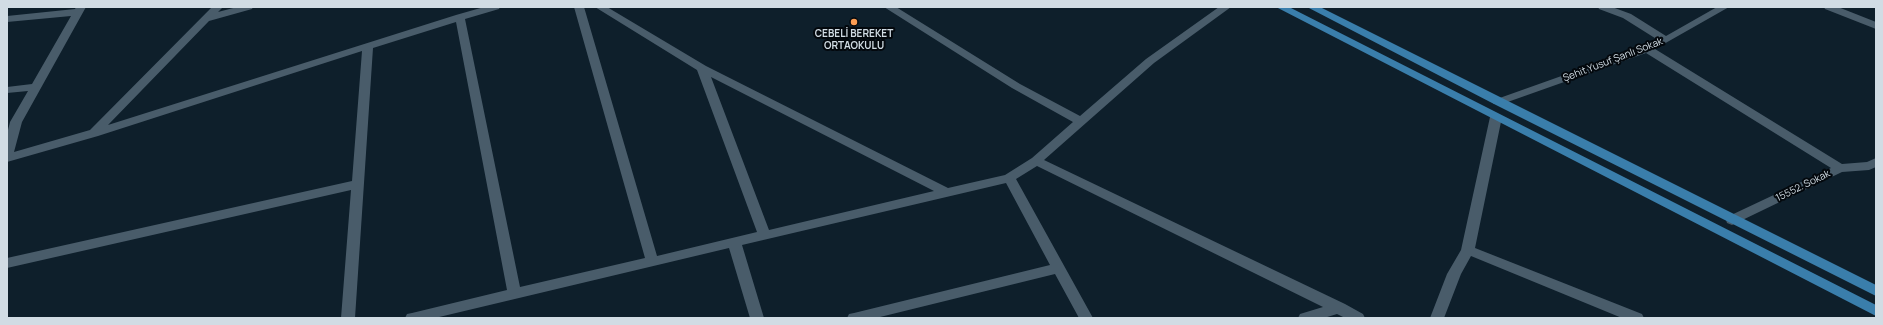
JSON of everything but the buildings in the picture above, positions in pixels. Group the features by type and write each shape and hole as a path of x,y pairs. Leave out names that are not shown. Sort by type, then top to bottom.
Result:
{"main road":[{"path":"1281,7 1876,311"},
{"path":"1312,7 1732,220 1876,291"}],"street":[{"path":"94,133 204,18 218,7"},
{"path":"204,18 248,7"},
{"path":"7,158 94,133 460,16 495,7"},
{"path":"579,7 652,261"},
{"path":"600,7 702,68 947,193"},
{"path":"889,7 1016,86 1082,122"},
{"path":"412,318 1009,178 1036,161 1150,61 1226,7"},
{"path":"1603,7 1627,16 1666,40"},
{"name":"Şehit Yusuf Şanlı Sokak","path":"1498,102 1647,49 1724,7"},
{"path":"1829,7 1876,26"},
{"path":"7,19 80,10"},
{"path":"7,158 16,122 80,10"},
{"path":"460,16 515,295"},
{"path":"348,318 368,46"},
{"path":"1647,49 1840,168"},
{"path":"702,68 765,236"},
{"path":"7,90 35,87"},
{"path":"1437,318 1454,274 1468,250 1496,117"},
{"path":"1036,161 1358,318"},
{"name":"15552. Sokak","path":"1732,220 1840,168 1874,166"},
{"path":"1009,178 1086,318"},
{"path":"7,263 358,184"},
{"path":"734,242 757,318"},
{"path":"1468,250 1637,318"},
{"path":"854,318 1059,268"},
{"path":"1305,318 1340,308"}],"place":[{"name":"CEBELİ BEREKET ORTAOKULU","path":"854,22"}]}
